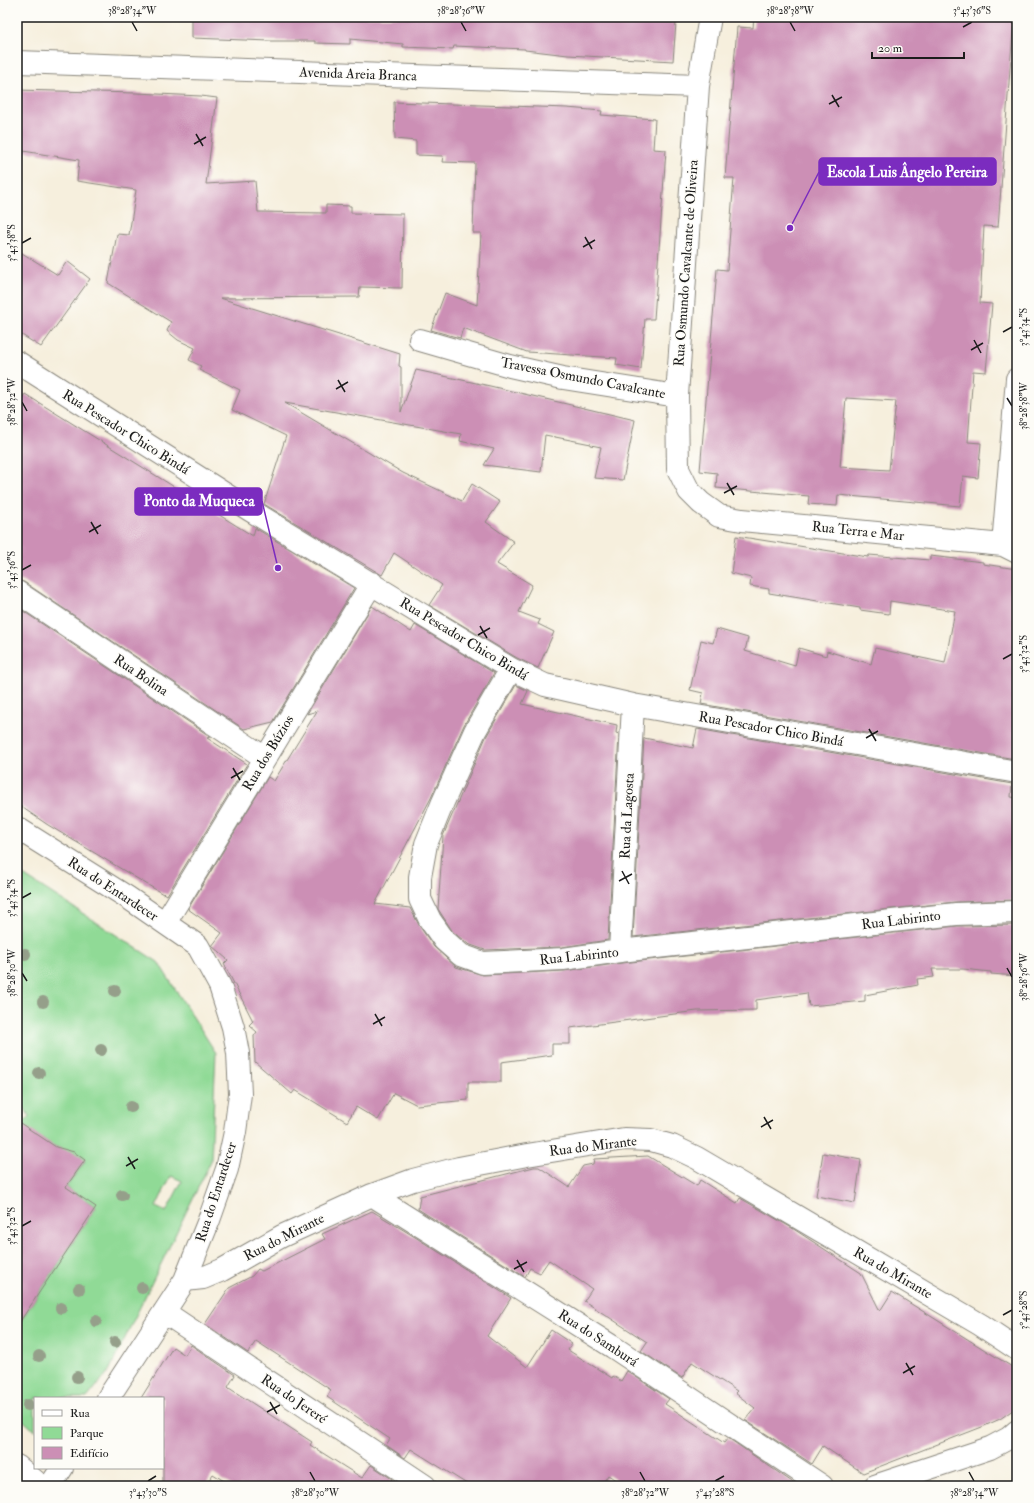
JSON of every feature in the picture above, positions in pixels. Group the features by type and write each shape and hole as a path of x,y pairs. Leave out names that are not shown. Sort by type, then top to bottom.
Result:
{"street":[{"name":"Rua Osmundo Cavalcante de Oliveira","path":"701,503 689,491 678,469 677,396 698,86 710,17"},
{"name":"Avenida Areia Branca","path":"17,62 698,86"},
{"name":"Travessa Osmundo Cavalcante","path":"420,340 510,366 540,373 677,396"},
{"name":"Rua Pescador Chico Bindá","path":"17,362 250,510 511,669 545,685 633,705 1017,772"},
{"path":"1010,548 1017,379"},
{"name":"Rua Terra e Mar","path":"701,503 719,516 742,520 1010,548"},
{"name":"Rua dos Búzios","path":"165,922 372,583"},
{"name":"Rua Bolina","path":"17,592 265,758"},
{"name":"Rua Labirinto","path":"511,669 475,732 426,844 420,877 420,899 430,920 444,940 461,955 483,963 564,959 620,951 956,914 1017,912"},
{"name":"Rua da Lagosta","path":"620,951 633,705"},
{"name":"Rua do Entardecer","path":"17,828 165,922 198,946 220,986 233,1027 238,1053 240,1094 235,1132 226,1169 209,1220 185,1280 109,1397"},
{"name":"Rua do Mirante","path":"185,1280 204,1278 222,1270 282,1236 372,1195 413,1180 459,1168 616,1140 651,1140 672,1146 697,1158 981,1324 1017,1349"},
{"name":"Rua do Samburá","path":"372,1195 613,1347 822,1486"},
{"name":"Rua do Jereré","path":"164,1312 425,1486"},
{"path":"875,1486 990,1448 1009,1438 1017,1431"},
{"path":"17,1466 41,1486"},
{"path":"50,1486 61,1469"}],"green space":[{"path":"17,871 158,962 216,1053 211,1161 109,1371 88,1397 34,1397 34,1430 17,1415 17,1322 19,1323 96,1207 66,1187 85,1161 82,1158 54,1146 42,1138 26,1160 17,1132 29,1116 22,1104 17,1100","holes":["171,1176 182,1181 166,1212 156,1207"]}],"building":[{"path":"192,17 613,17 676,23 673,61 568,55 525,49 454,46 453,49 403,47 403,44 350,39 350,44 315,43 315,41 192,38"},
{"path":"754,17 1014,17 998,227 984,226 980,303 992,304 986,372 973,371 968,442 981,443 978,478 963,476 960,506 838,495 837,506 808,504 809,496 716,488 717,473 700,471 717,269 727,270 734,178 725,178 737,27 753,28","holes":["846,398 896,401 889,470 840,467"]},
{"path":"17,90 136,93 217,98 206,184 255,181 258,212 326,213 326,205 351,206 351,213 403,214 402,288 360,287 359,297 220,298 400,354 399,366 401,367 401,412 416,370 635,420 623,480 594,478 601,447 591,444 545,435 541,472 484,465 494,449 460,441 461,434 285,403 403,473 462,501 472,484 500,502 486,522 514,542 497,564 532,585 519,612 540,620 538,624 554,632 538,668 517,658 429,605 442,585 394,553 382,575 264,504 286,436 232,410 240,390 199,370 201,366 189,360 195,348 178,340 167,331 171,322 108,283 117,234 129,235 136,190 77,181 79,160 17,150"},
{"path":"394,102 567,108 602,111 601,115 655,119 653,149 666,150 654,319 645,319 641,369 616,365 617,358 527,352 463,328 460,338 431,330 445,293 477,305 481,233 473,233 475,163 442,162 443,156 416,155 416,141 395,139"},
{"path":"17,250 58,275 67,261 90,279 41,347 17,332"},
{"path":"25,394 253,536 255,528 354,588 273,722 244,729 24,582 17,580 17,406"},
{"path":"736,536 868,557 869,555 930,560 930,556 983,562 983,564 1017,569 1017,750 1015,759 701,704 703,693 690,690 701,640 713,643 717,629 748,638 745,651 795,666 799,648 826,656 827,651 871,664 875,648 945,663 955,611 890,601 889,614 769,593 769,589 750,586 751,578 731,573"},
{"path":"372,606 411,632 415,625 494,673 464,725 431,798 375,904 410,908 420,927 434,947 456,967 483,975 564,971 622,963 957,926 1017,925 1017,976 991,974 991,972 963,969 932,969 934,977 917,979 918,985 865,995 865,1001 809,1006 807,993 756,1000 756,1010 697,1011 570,1028 570,1044 552,1044 552,1055 501,1062 501,1082 468,1082 468,1100 417,1105 394,1093 378,1120 356,1107 347,1122 295,1090 292,1094 255,1062 254,1036 257,1032 249,1025 253,1021 224,964 228,960 212,946 222,933 188,909 268,777 274,781 317,711 307,714"},
{"path":"17,607 211,737 207,738 247,764 167,895 48,825 17,804"},
{"path":"516,685 528,691 522,704 617,725 616,733 619,734 608,940 562,947 485,950 468,944 453,932 438,909 443,836 486,737"},
{"path":"697,729 1012,784 1011,797 1017,798 1017,900 955,902 633,937 644,738 693,748"},
{"path":"17,1121 56,1147 74,1152 85,1160 66,1187 96,1207 17,1326"},
{"path":"823,1153 861,1160 855,1203 816,1196"},
{"path":"648,1156 697,1186 700,1180 737,1203 740,1198 792,1228 861,1273 880,1311 892,1292 1017,1370 1017,1407 1000,1419 982,1427 863,1473 823,1446 812,1464 745,1420 755,1408 735,1393 737,1391 692,1362 682,1378 641,1351 647,1342 584,1301 592,1289 549,1260 540,1273 530,1268 525,1277 418,1209 420,1196 534,1167 539,1167 569,1187 583,1166 593,1164 594,1159"},
{"path":"372,1211 511,1298 487,1336 527,1367 551,1330 572,1344 568,1350 612,1378 613,1376 621,1381 627,1371 669,1399 665,1404 724,1443 728,1438 798,1486 625,1486 608,1475 601,1486 470,1486 411,1449 405,1458 386,1445 390,1439 327,1397 331,1390 256,1341 248,1353 205,1324 229,1288 252,1276 258,1269 262,1271 325,1239 322,1234"},
{"path":"191,1345 235,1375 228,1387 229,1388 312,1442 310,1445 362,1478 371,1465 392,1479 388,1486 232,1486 213,1474 205,1486 163,1486 164,1397 142,1397 173,1347 185,1355"}],"place":[{"name":"Escola Luis Ângelo Pereira","path":"790,228"},
{"name":"Ponto da Muqueca","path":"278,568"}]}
